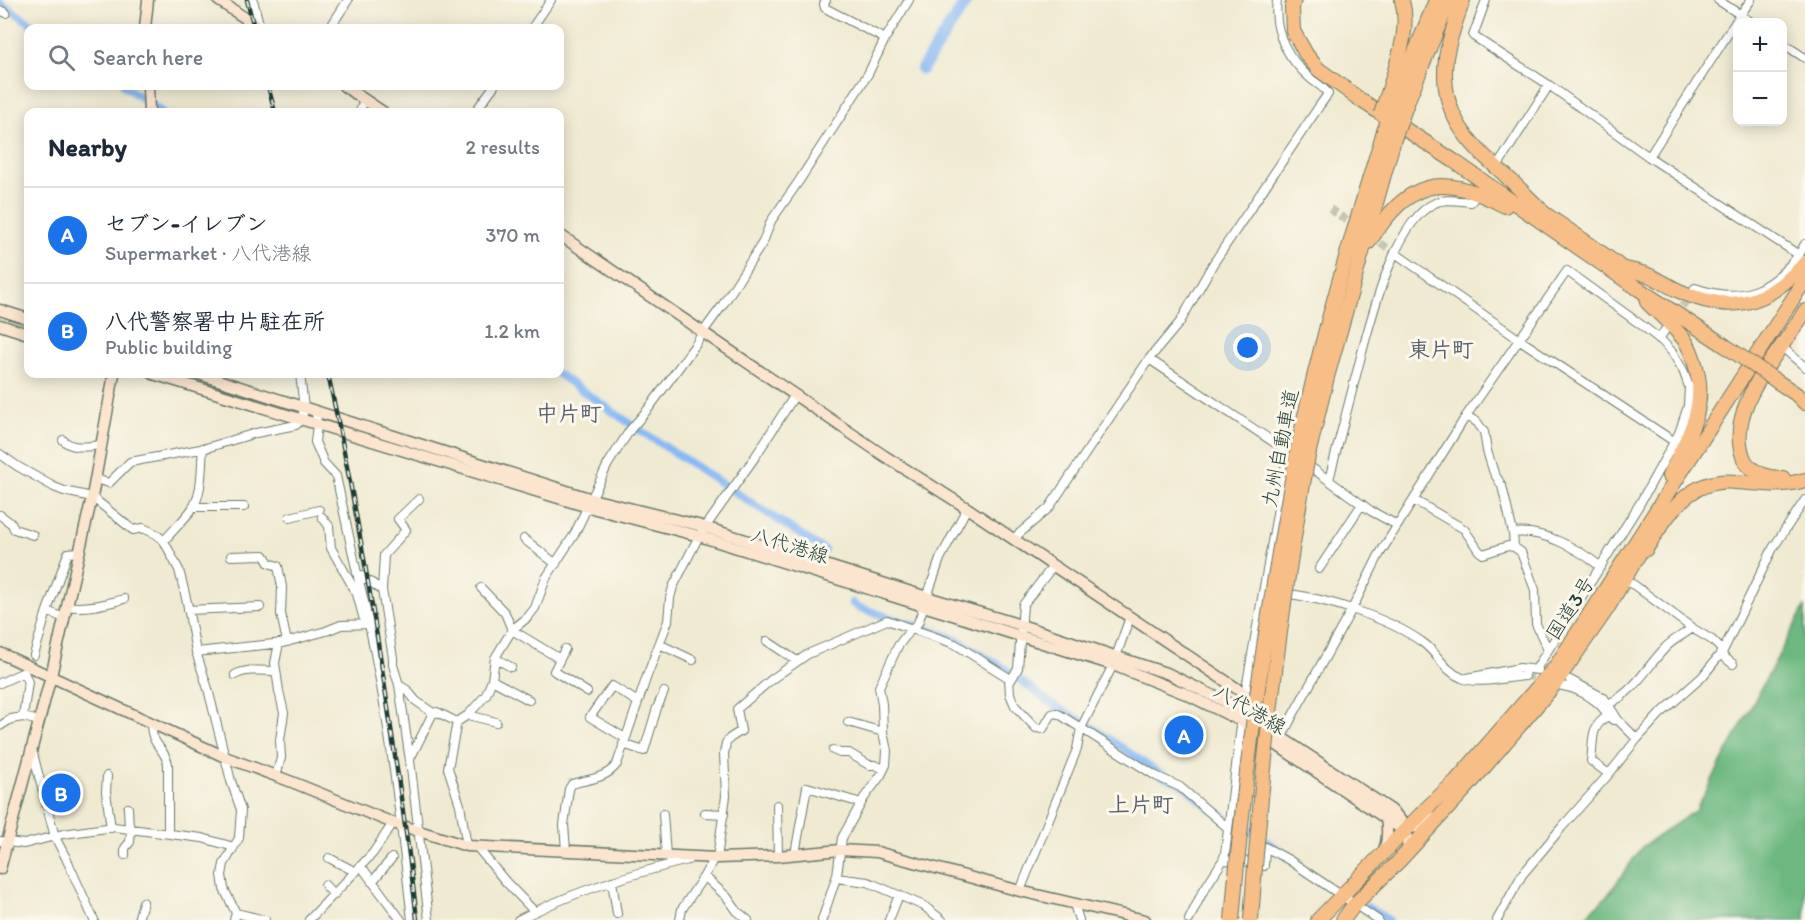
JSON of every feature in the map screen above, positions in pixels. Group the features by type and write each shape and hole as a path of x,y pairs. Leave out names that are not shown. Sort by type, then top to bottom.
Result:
{"highway":[{"path":"1294,0 1293,31 1318,69 1362,101 1454,161 1546,220 1589,244 1776,376 1805,392"},
{"path":"1301,0 1299,15 1302,31 1312,49 1329,67 1546,220 1628,282 1728,342"},
{"path":"1399,93 1405,18 1402,0"},
{"name":"九州自動車道","path":"1230,920 1257,695 1275,578 1298,450 1315,374 1355,223 1385,131 1436,0"},
{"name":"九州自動車道","path":"1399,93 1449,0"},
{"path":"1463,0 1446,57 1446,89 1452,113 1463,133 1479,152 1546,220"},
{"name":"九州自動車道","path":"1251,920 1263,777 1287,581 1298,450 1327,377 1358,265 1385,131"},
{"path":"1358,265 1376,232 1398,204 1422,189 1436,186 1460,187 1546,220"},
{"path":"1621,268 1648,275 1701,300 1721,304 1758,300 1800,270 1802,259"},
{"name":"国道3号","path":"1343,920 1354,905 1468,786 1547,675 1805,280"},
{"path":"1547,675 1669,476 1694,424 1699,407 1701,387 1688,346 1684,339 1628,282"},
{"name":"国道3号","path":"1318,920 1456,781 1606,609 1773,337 1805,290"},
{"path":"1805,311 1785,350 1748,397 1739,425 1740,449 1747,465 1762,475 1780,479 1805,472"},
{"path":"1776,376 1805,403"},
{"path":"1606,609 1679,501 1695,489 1714,483 1776,485 1805,480"},
{"path":"1256,863 1257,920"}],"street":[{"path":"145,24 148,0"},
{"path":"218,0 254,24"},
{"path":"253,0 259,24"},
{"path":"333,24 348,0"},
{"path":"535,24 551,0"},
{"path":"826,0 825,8 885,39"},
{"path":"534,911 472,846 448,768 457,722 468,715 486,695 492,680 495,658 512,630 535,608 546,578 574,535 608,464 641,415 649,408 696,344 754,256 763,242 771,221 868,74 885,39 909,0"},
{"path":"1013,539 1049,508 1149,360 1180,322 1213,264 1328,94 1327,90 1312,80 1286,51 1277,25 1277,0"},
{"path":"1486,0 1473,36 1549,85 1649,157 1802,259"},
{"path":"1718,0 1745,18"},
{"path":"1649,157 1751,0"},
{"path":"1787,46 1805,58"},
{"path":"1500,162 1549,85"},
{"path":"148,90 149,108"},
{"path":"350,90 377,108"},
{"path":"479,108 491,90"},
{"path":"361,108 364,99"},
{"path":"1329,480 1368,327 1395,254 1407,230 1418,215 1435,203 1454,200 1471,202 1475,197"},
{"path":"564,239 883,455 967,508 1245,694"},
{"path":"1692,292 1695,288 1714,294 1732,295 1757,291 1770,285 1802,259 1805,244"},
{"path":"1395,254 1675,442"},
{"path":"1282,737 1352,609 1378,555 1466,416 1567,272 1659,339 1672,352 1683,370 1689,387 1688,406 1675,442 1601,567 1548,650"},
{"path":"0,310 24,318"},
{"path":"0,325 24,333"},
{"path":"1659,339 1665,330"},
{"path":"1785,350 1805,365"},
{"path":"1149,360 1298,450 1329,480 1362,504 1397,525"},
{"path":"0,869 3,842 51,676 92,497 113,378"},
{"name":"八代港線","path":"168,378 303,413 316,411 590,503"},
{"name":"八代港線","path":"210,378 303,413 317,424 590,503 702,532 1115,661 1169,674 1282,737 1389,815"},
{"path":"95,479 109,483 130,462 203,448 256,433 296,425 303,413 300,378"},
{"path":"566,850 564,825 569,789 572,784 589,781 614,768 617,764 668,621 670,598 674,587 702,532 795,395"},
{"path":"316,411 315,442 324,463 336,476 368,624 387,725 396,824 412,920"},
{"path":"1466,416 1478,422 1484,432 1494,473 1502,486 1514,547"},
{"path":"63,440 69,446 102,445"},
{"path":"164,541 196,501 203,448"},
{"path":"1189,920 1202,893 1223,860 1245,694 1264,591 1298,450"},
{"path":"0,454 54,487 92,497 125,526 133,530 143,528 164,541 179,570 196,652 241,810 239,838 224,864 222,875 224,889 235,916 265,920"},
{"path":"419,499 398,519 406,530 384,555 382,590 410,760 429,920"},
{"path":"1414,500 1464,529 1483,554 1502,547 1514,547 1521,552 1535,590 1536,624 1548,650 1547,675"},
{"path":"1497,920 1522,875 1562,827 1659,715 1702,677 1722,654 1773,548 1805,500"},
{"path":"1319,569 1362,504"},
{"path":"193,507 244,507"},
{"path":"822,920 836,878 842,838 861,803 884,769 887,751 882,732 882,704 879,687 898,646 914,627 940,559 967,508"},
{"path":"290,517 320,514 329,526 331,548 357,594 368,624"},
{"path":"0,515 12,524 14,529 33,535"},
{"path":"1513,533 1522,532 1572,547 1601,567"},
{"path":"524,539 556,564"},
{"path":"34,655 68,553 79,552"},
{"path":"231,556 264,555 269,563 278,566 282,587 283,643 275,663 284,713 280,740 281,758 276,776"},
{"path":"1010,682 1018,668 1023,605 1053,566"},
{"path":"357,573 382,590"},
{"path":"1625,581 1712,640 1733,664"},
{"path":"481,588 505,614 512,630 560,659"},
{"path":"1264,591 1291,594 1352,609 1410,633 1430,647 1449,671 1463,679 1477,681 1526,676"},
{"path":"67,606 81,608 100,606 124,599"},
{"path":"188,610 260,607"},
{"path":"47,611 64,618"},
{"path":"1020,891 1077,749 1082,728 1115,661 1130,617"},
{"path":"680,920 682,909 716,858 726,796 724,754 726,743 741,731 737,709 772,679 808,654 887,620 914,627 956,644 1009,678 1010,694 1015,706 1036,729 1043,729 1052,714 1056,713 1156,776 1180,787 1228,828"},
{"path":"196,652 283,643 341,625 368,624"},
{"path":"1609,704 1646,674 1667,646 1692,628"},
{"path":"767,640 797,661"},
{"path":"659,644 693,660"},
{"path":"565,649 554,670 587,692"},
{"path":"0,653 225,757 396,824 472,846 716,858 778,856 840,850 877,852 1020,891 1146,920"},
{"path":"495,658 512,667"},
{"path":"1463,679 1520,668 1547,675 1583,692 1600,705 1608,716 1613,720 1618,720"},
{"path":"235,675 248,671 276,671"},
{"path":"0,683 24,672 28,682 23,717"},
{"path":"492,680 529,700"},
{"path":"1570,680 1604,699 1618,720 1637,739"},
{"path":"399,685 433,713 437,712 457,722"},
{"path":"638,702 612,686 590,717 624,741 644,751 664,692"},
{"path":"410,760 433,713"},
{"path":"468,715 496,722"},
{"name":"八代港線","path":"1242,716 1389,815 1399,817 1406,829"},
{"path":"1608,716 1601,720 1593,730 1590,760 1609,774"},
{"path":"0,726 12,719 23,717 39,720"},
{"path":"151,722 155,742 168,764 168,833"},
{"path":"848,722 882,732"},
{"path":"32,748 55,837 94,920"},
{"path":"833,750 849,753 869,765 884,769"},
{"path":"107,776 106,792 111,828"},
{"path":"795,854 807,787 861,803"},
{"path":"777,805 778,856"},
{"path":"1382,854 1387,843 1389,815 1421,810 1429,806"},
{"path":"125,855 125,848 130,842 128,808"},
{"path":"1407,852 1406,829 1416,828 1443,812"},
{"path":"705,813 724,814"},
{"path":"663,814 666,856"},
{"path":"309,920 373,853 396,824"},
{"path":"3,842 24,844 111,828 130,828 202,838 234,847"},
{"path":"1223,860 1251,862 1264,866 1265,847 1289,860 1378,920"},
{"path":"518,920 571,895 698,857"},
{"path":"329,858 358,869 372,882 401,920"},
{"path":"372,882 392,858"},
{"path":"704,876 748,920"},
{"path":"836,878 868,882 924,906 942,920"},
{"path":"612,881 617,914"},
{"path":"325,885 334,895"},
{"path":"889,920 898,896"},
{"path":"138,920 143,902"},
{"path":"1074,904 1079,920"}],"green space":[{"path":"1805,606 1805,920 1582,920 1608,895 1642,847 1696,810"}],"waterway":[{"path":"922,69 967,0"},
{"path":"0,3 32,24"},
{"path":"130,90 156,108"},
{"path":"564,378 824,550"},
{"path":"852,603 857,607 956,639 1163,776 1181,783 1225,817"},
{"path":"1234,820 1286,855"},
{"path":"1367,907 1388,920"}],"tunnel":[{"path":"1330,209 1356,227"},
{"path":"1370,237 1395,253"},
{"path":"1675,316 1691,294"},
{"path":"1525,676 1548,678"}],"railway":[{"path":"247,0 253,24"},
{"path":"269,90 274,108"},
{"path":"329,378 372,607 417,920"}],"place":[{"name":"セブン-イレブン","path":"1184,735"},
{"name":"八代警察署中片駐在所","path":"61,793"}],"district":[{"name":"東片町","path":"1441,349"},
{"name":"中片町","path":"569,413"},
{"name":"上片町","path":"1141,804"}]}
